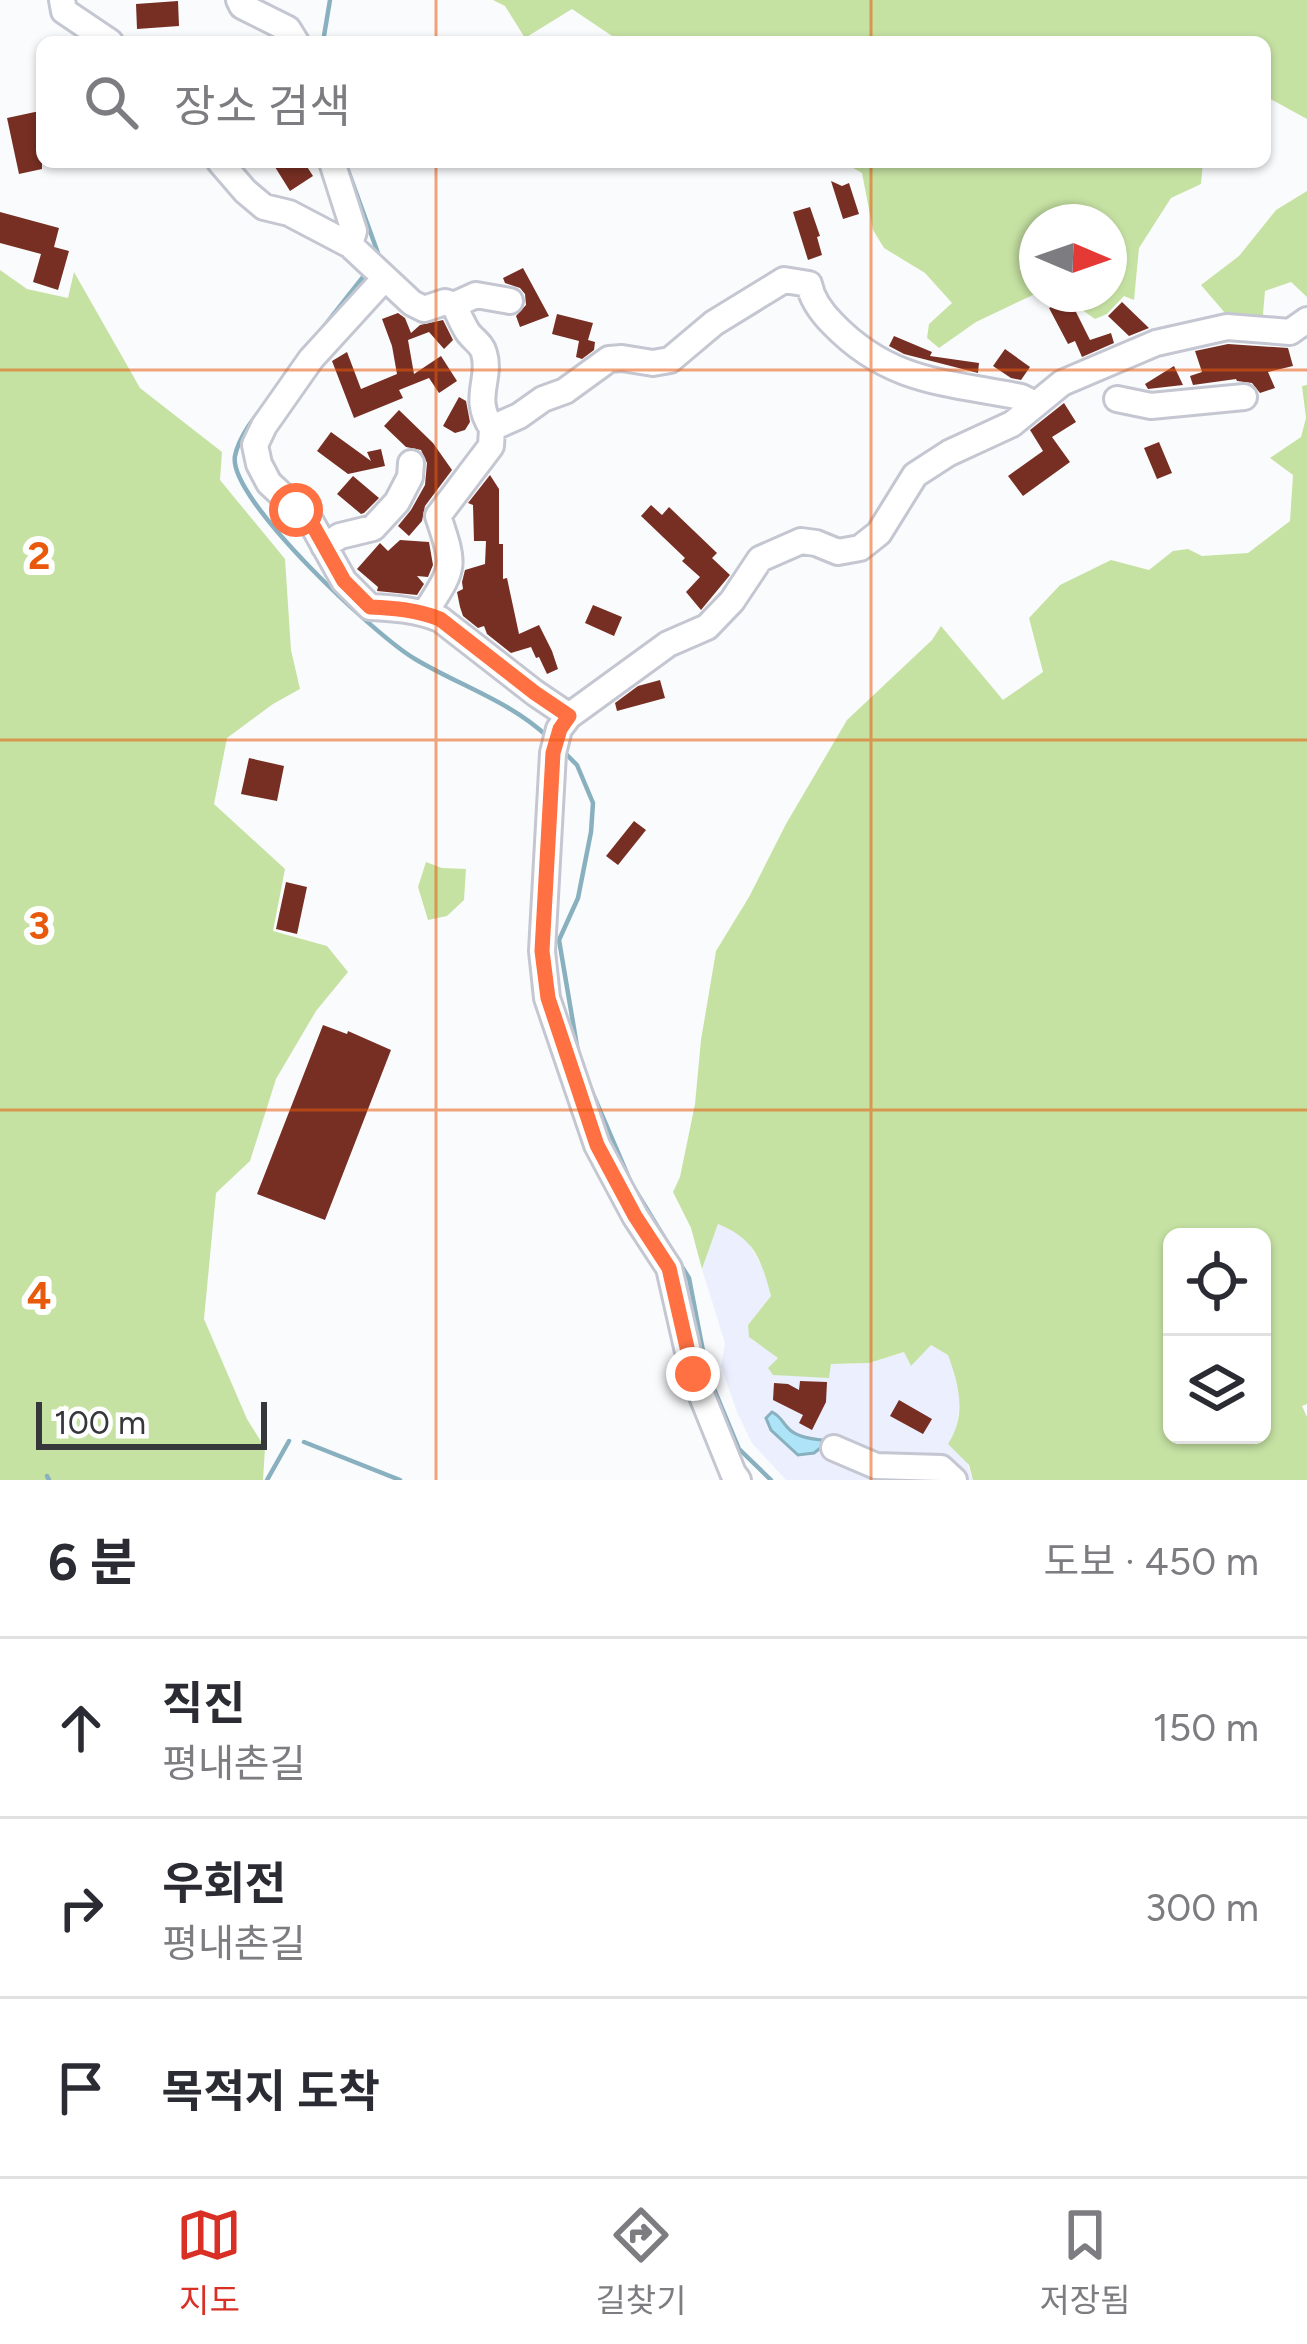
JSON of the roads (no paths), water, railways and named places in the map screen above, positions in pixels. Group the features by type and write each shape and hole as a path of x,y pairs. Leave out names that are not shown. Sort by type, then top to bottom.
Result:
{"street":[{"path":"62,0 64,11 101,36"},
{"path":"238,0 292,36"},
{"path":"225,168 263,207 289,214 368,262 424,309 445,302 454,305 476,295 510,301"},
{"path":"334,168 368,262"},
{"path":"368,262 311,359 264,426 255,446 259,464 269,483 311,522 344,581 370,607 440,619 535,693 561,732 542,951 548,998 597,1145 669,1268 693,1374 738,1480"},
{"path":"492,428 565,391 609,359 670,360 714,322 784,280 809,284 826,317 871,357 929,381 1022,397 1035,404"},
{"path":"454,305 468,333 483,348 481,395 492,428"},
{"path":"561,732 668,644 707,627 760,560 801,541 838,552 860,548 878,533 915,475 949,453 1012,424 1062,383 1156,343 1227,327 1290,332 1307,320"},
{"path":"1117,399 1151,406 1244,397"},
{"path":"425,613 448,577 451,553 438,516 490,446 492,428"},
{"path":"324,546 340,536 373,528 397,502 411,464"},
{"path":"834,1448 876,1466 941,1468 954,1480"}],"water":[{"path":"772,1412 793,1432 822,1440 823,1446 798,1455 771,1430 766,1418"}],"waterway":[{"path":"324,36 330,0"},
{"path":"347,168 377,258"},
{"path":"322,329 367,272"},
{"path":"268,400 244,433 235,456 239,476 278,533 396,646 518,714 549,738"},
{"path":"562,750 577,765 593,803 578,898 559,940 578,1052"},
{"path":"587,1080 631,1183 673,1252"},
{"path":"679,1262 689,1278 707,1372 739,1449 771,1480"},
{"path":"267,1480 289,1441"},
{"path":"304,1442 400,1480"},
{"path":"47,1476 49,1480"}]}
